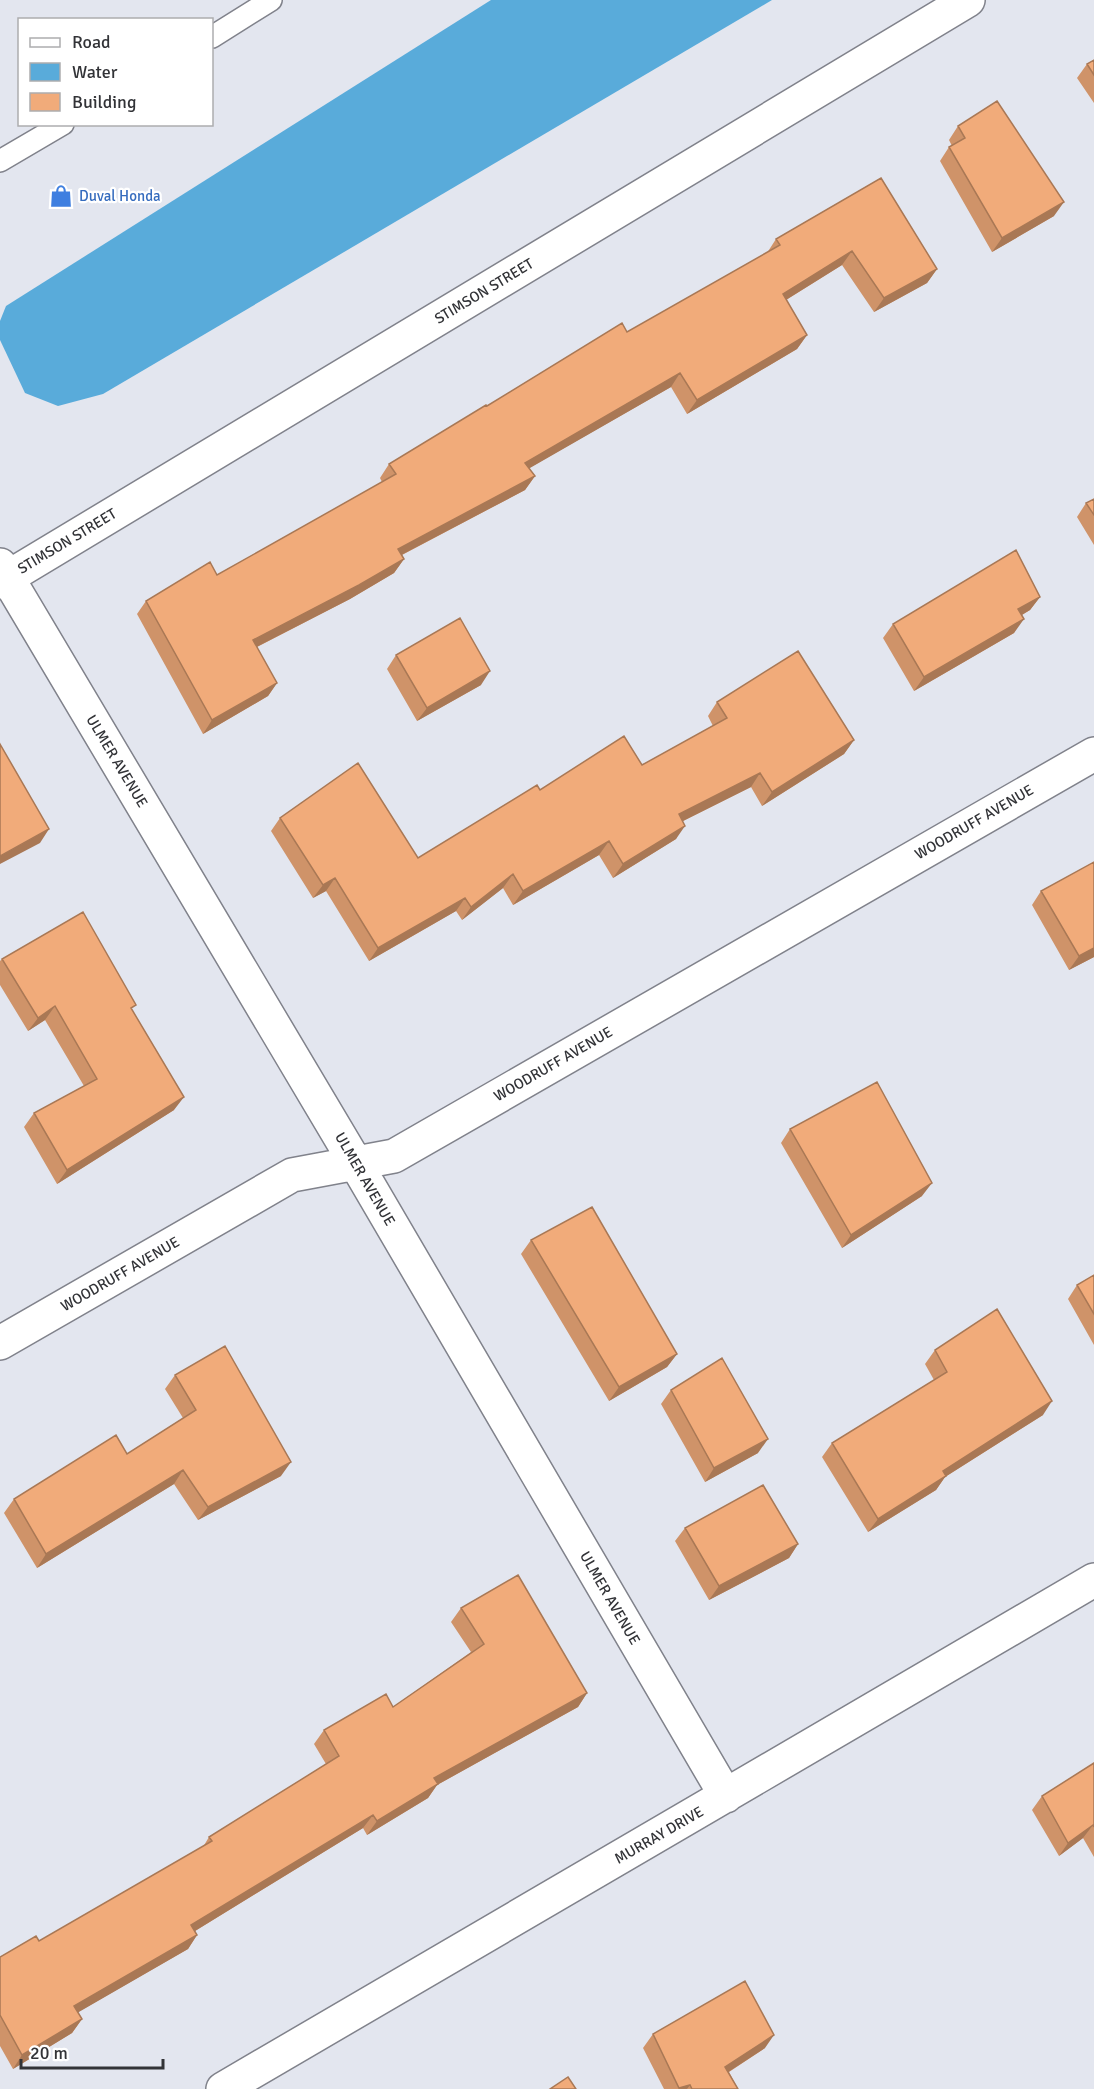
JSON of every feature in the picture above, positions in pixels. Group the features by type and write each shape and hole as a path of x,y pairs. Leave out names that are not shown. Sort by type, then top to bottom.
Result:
{"street":[{"name":"STIMSON STREET","path":"3,575 968,0"},
{"name":"ULMER AVENUE","path":"3,575 355,1162 726,1796"},
{"name":"WOODRUFF AVENUE","path":"0,1343 292,1175 394,1156 1094,754"},
{"name":"MURRAY DRIVE","path":"223,2089 1094,1580"}],"lane":[{"path":"213,35 272,0"},
{"path":"0,161 60,126"}],"water":[{"path":"491,0 772,0 103,394 58,406 25,393 0,340 0,321 6,306"}],"building":[{"path":"1094,60 1094,75 1087,64"},
{"path":"997,101 1064,202 1002,238 949,147 965,138 958,126"},
{"path":"881,178 937,269 884,298 852,251 783,294 807,335 697,400 680,373 525,463 535,476 398,549 404,559 253,640 277,683 212,720 146,601 210,562 217,575 396,474 389,464 622,323 627,332 780,245 776,239"},
{"path":"1094,499 1094,515 1086,503"},
{"path":"1016,550 1040,597 1018,609 1024,619 924,677 893,624"},
{"path":"460,618 490,671 427,708 396,655"},
{"path":"798,651 854,740 772,792 760,773 679,814 685,826 623,864 609,841 523,891 513,874 471,907 465,898 378,948 335,878 323,885 280,818 358,763 418,858 537,785 540,790 624,736 642,765 727,718 717,702"},
{"path":"0,744 49,829 0,856"},
{"path":"1094,862 1094,948 1079,956 1041,891"},
{"path":"83,912 136,1005 131,1008 184,1097 67,1170 34,1113 97,1079 55,1006 38,1018 2,959"},
{"path":"877,1082 932,1183 851,1235 790,1129"},
{"path":"592,1207 677,1354 619,1387 531,1240"},
{"path":"1094,1275 1094,1314 1077,1285"},
{"path":"997,1309 1052,1401 943,1471 946,1476 878,1519 832,1443 947,1372 935,1350"},
{"path":"225,1346 291,1462 208,1507 183,1470 46,1554 14,1499 116,1435 127,1454 196,1410 175,1375"},
{"path":"722,1358 768,1439 714,1468 671,1390"},
{"path":"763,1485 798,1544 719,1586 685,1528"},
{"path":"518,1575 587,1693 434,1778 438,1784 377,1821 373,1815 191,1925 197,1935 74,2006 82,2019 22,2055 0,2015 0,1957 36,1936 39,1941 212,1841 209,1837 339,1756 324,1730 386,1694 393,1707 484,1644 461,1608"},
{"path":"1094,1763 1094,1827 1093,1825 1068,1843 1042,1796"},
{"path":"745,1981 774,2035 725,2067 738,2089 692,2089 690,2085 679,2088 653,2034"},
{"path":"568,2077 576,2089 550,2089"}],"place":[{"name":"Duval Honda","path":"61,196"}]}
